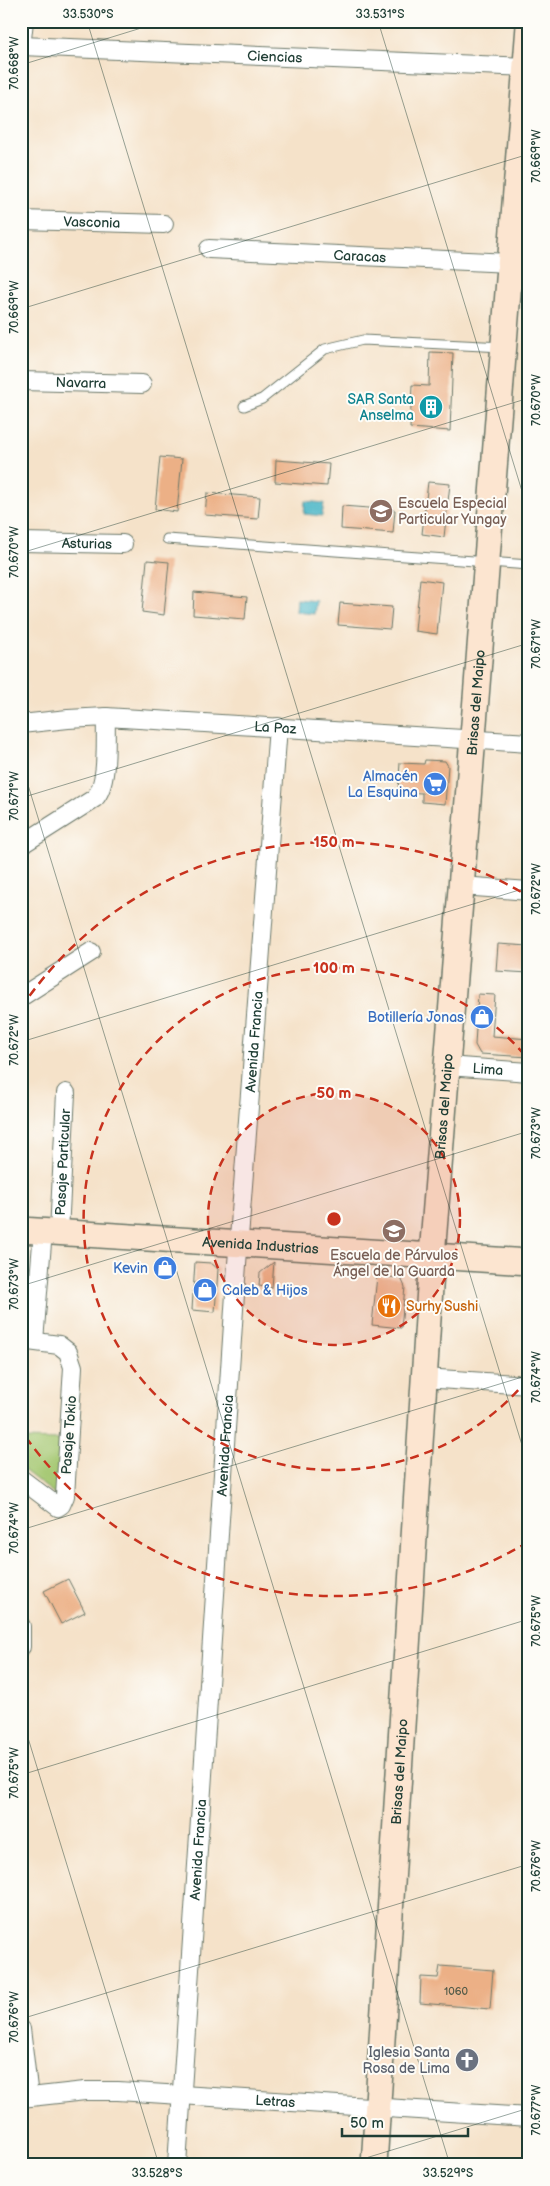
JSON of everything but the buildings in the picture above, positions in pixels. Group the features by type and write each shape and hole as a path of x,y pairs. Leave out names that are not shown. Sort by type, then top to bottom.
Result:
{"street":[{"path":"21,47 24,21"},
{"name":"Brisas del Maipo","path":"374,2165 432,1256 529,26"},
{"name":"Ciencias","path":"21,47 527,67"},
{"name":"Vasconia","path":"21,220 164,224"},
{"name":"Caracas","path":"209,249 510,263"},
{"name":"Navarra","path":"21,381 142,384"},
{"name":"Asturias","path":"21,542 123,544"},
{"path":"21,845 100,793 103,782 106,717"},
{"name":"La Paz","path":"21,724 68,718 106,717 529,743"},
{"name":"Avenida Francia","path":"177,2165 239,1244 278,727"},
{"path":"461,886 529,891"},
{"path":"21,997 91,952"},
{"name":"Lima","path":"447,1066 529,1072"},
{"name":"Pasaje Particular","path":"41,1231 66,1093"},
{"name":"Avenida Industrias","path":"41,1231 529,1262"},
{"name":"Pasaje Tokio","path":"21,1479 51,1503 58,1507 62,1505 66,1496 74,1367 68,1352 58,1345 28,1340 41,1231"},
{"path":"424,1378 529,1384"},
{"path":"21,1626 21,1647"},
{"path":"21,2029 25,2097"},
{"name":"Letras","path":"25,2097 102,2091 529,2117"}],"lane":[{"path":"244,406 262,399 325,349 363,340 503,347"},
{"path":"167,539 529,565"}],"green space":[{"path":"21,1439 61,1440 56,1495 21,1468"}],"water":[{"path":"305,501 324,503 322,516 304,514"},
{"path":"297,599 316,601 314,614 296,612"}],"place":[{"name":"SAR Santa Anselma","path":"431,407"},
{"name":"Escuela Especial Particular Yungay","path":"381,511"},
{"name":"Almacén La Esquina","path":"435,784"},
{"name":"Botillería Jonas","path":"482,1017"},
{"name":"Escuela de Párvulos Ángel de la Guarda","path":"394,1231"},
{"name":"Kevin","path":"165,1268"},
{"name":"Caleb & Hijos","path":"205,1290"},
{"name":"Surhy Sushi","path":"389,1306"},
{"name":"Iglesia Santa Rosa de Lima","path":"467,2060"}]}
